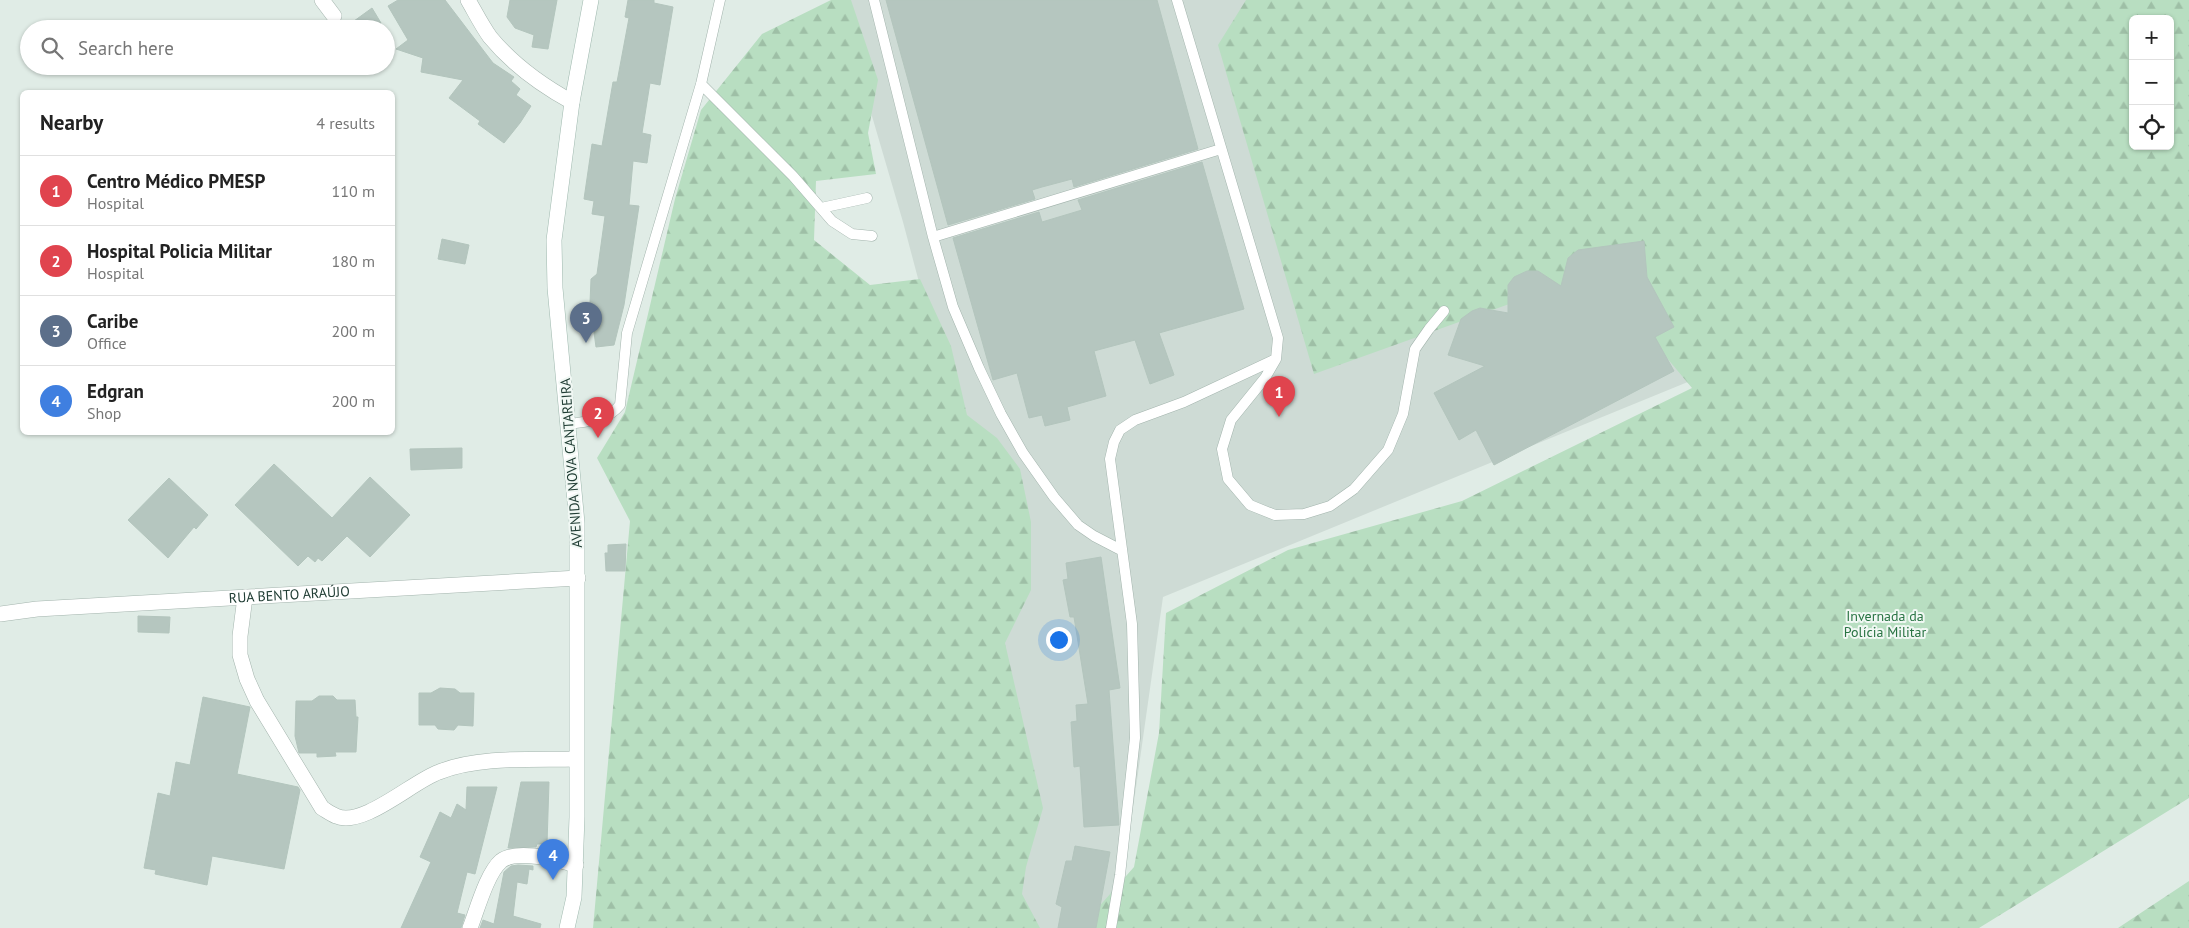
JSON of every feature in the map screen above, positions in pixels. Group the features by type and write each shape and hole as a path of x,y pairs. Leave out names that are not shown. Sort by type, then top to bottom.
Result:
{"street":[{"path":"322,0 334,16"},
{"path":"468,0 490,36 516,65 545,87 572,102"},
{"name":"AVENIDA NOVA CANTAREIRA","path":"567,928 574,897 576,865 577,522 555,288 554,240 572,102 591,0"},
{"name":"RUA BENTO ARAÚJO","path":"0,614 37,609 578,578"},
{"path":"245,597 240,636 240,655 247,679 258,702 322,808 337,817 356,816 381,807 417,782 438,772 463,764 576,758"},
{"path":"470,928 491,874 502,860 511,857 550,857 576,865"}],"lane":[{"path":"569,424 605,418 614,413 620,405 623,396 626,333 701,84 720,0"},
{"path":"874,0 933,237 953,307 1000,414 1023,454 1054,497 1078,524 1094,536 1121,550"},
{"path":"1177,0 1278,338 1276,359 1265,378 1231,420 1222,449 1228,479 1250,505 1275,515 1304,514 1330,506 1354,489 1388,450 1403,414 1415,350 1429,328 1444,311"},
{"path":"701,84 792,176 832,221 852,234 872,236"},
{"path":"933,237 1221,149"},
{"path":"821,208 867,198"},
{"path":"1111,928 1120,875 1135,738 1132,624 1110,459 1114,442 1120,430 1135,420 1184,402 1276,359"}],"shaded area":[{"path":"838,0 1322,0 1630,195 1744,359 1163,597 1116,928 933,928 970,474 903,222"}],"green space":[{"path":"831,0 851,0 878,80 868,133 876,174 816,181 814,240 870,285 920,279 951,346 967,415 997,438 1020,469 1031,522 1031,590 1005,643 1043,808 1026,867 1022,894 1040,928 593,928 630,521 597,458 625,412 675,199 701,110 762,34"},
{"name":"Invernada da Polícia Militar","path":"1246,0 2189,0 2189,798 1979,928 1080,928 1134,867 1159,733 1166,613 1288,550 1462,501 1692,388 1596,273 1314,374 1218,45"},
{"path":"2189,881 2189,928 2118,928"}],"building":[{"path":"398,0 445,0 493,63 514,77 511,81 520,89 516,95 531,106 504,143 478,124 480,121 449,98 463,80 421,72 423,58 396,49 408,40 388,6"},
{"path":"510,0 557,0 548,49 532,47 534,35 515,28 507,17"},
{"path":"628,0 654,0 654,3 673,7 660,85 650,83 642,133 651,135 647,163 633,161 629,205 639,206 624,305 614,345 596,347 590,303 591,279 597,274 605,216 592,214 594,201 584,199 592,144 602,146 613,82 617,82 629,18 625,17"},
{"path":"886,0 1157,0 1198,149 1074,187 1072,179 1032,190 1035,199 948,225"},
{"path":"372,8 379,20 355,20"},
{"path":"1202,162 1244,309 1159,333 1174,375 1150,384 1135,340 1094,351 1106,396 1067,407 1070,420 1045,426 1042,415 1029,418 1017,373 993,380 953,238 1039,212 1042,222 1082,210 1078,200"},
{"path":"442,239 469,245 465,264 438,259"},
{"path":"1644,241 1647,277 1674,327 1655,337 1674,371 1494,465 1476,430 1459,440 1434,393 1485,366 1448,355 1461,319 1480,308 1508,313 1508,285 1514,277 1527,271 1538,271 1561,286 1568,258 1578,250"},
{"path":"462,448 462,468 411,470 410,449"},
{"path":"274,464 332,518 370,477 410,515 370,557 347,536 322,561 318,558 315,562 308,556 298,566 235,505"},
{"path":"169,478 208,515 196,529 194,527 168,558 128,520"},
{"path":"626,544 625,571 606,571 605,553 608,553 608,545"},
{"path":"1101,557 1120,688 1109,690 1119,825 1084,827 1080,766 1074,767 1071,722 1077,721 1076,705 1088,704 1074,617 1070,617 1063,580 1068,579 1066,563"},
{"path":"138,616 170,617 169,633 138,632"},
{"path":"440,688 455,689 460,693 474,693 473,726 458,725 454,730 438,729 435,725 419,725 419,693 431,693"},
{"path":"319,696 333,696 337,700 355,700 356,717 358,717 356,752 335,752 336,756 317,757 317,753 299,753 295,736 296,701 312,701"},
{"path":"203,697 250,707 237,774 298,787 300,790 284,869 212,856 207,885 155,874 156,870 144,868 158,793 170,796 176,762 190,765"},
{"path":"521,782 549,782 547,844 537,844 536,847 508,848"},
{"path":"467,787 497,787 475,874 467,872 457,913 465,915 461,928 401,928 431,862 420,857 440,812 451,818 457,804 466,810"},
{"path":"1075,846 1110,852 1096,928 1058,928 1062,907 1056,904 1066,861 1072,861"},
{"path":"511,866 533,866 533,870 529,869 527,884 517,882 513,916 541,924 540,928 480,928 483,920 494,924 504,872"}],"place":[{"name":"Caribe","path":"586,343"},
{"name":"Centro Médico PMESP","path":"1279,417"},
{"name":"Hospital Policia Militar","path":"598,438"},
{"name":"Edgran","path":"553,880"}]}
